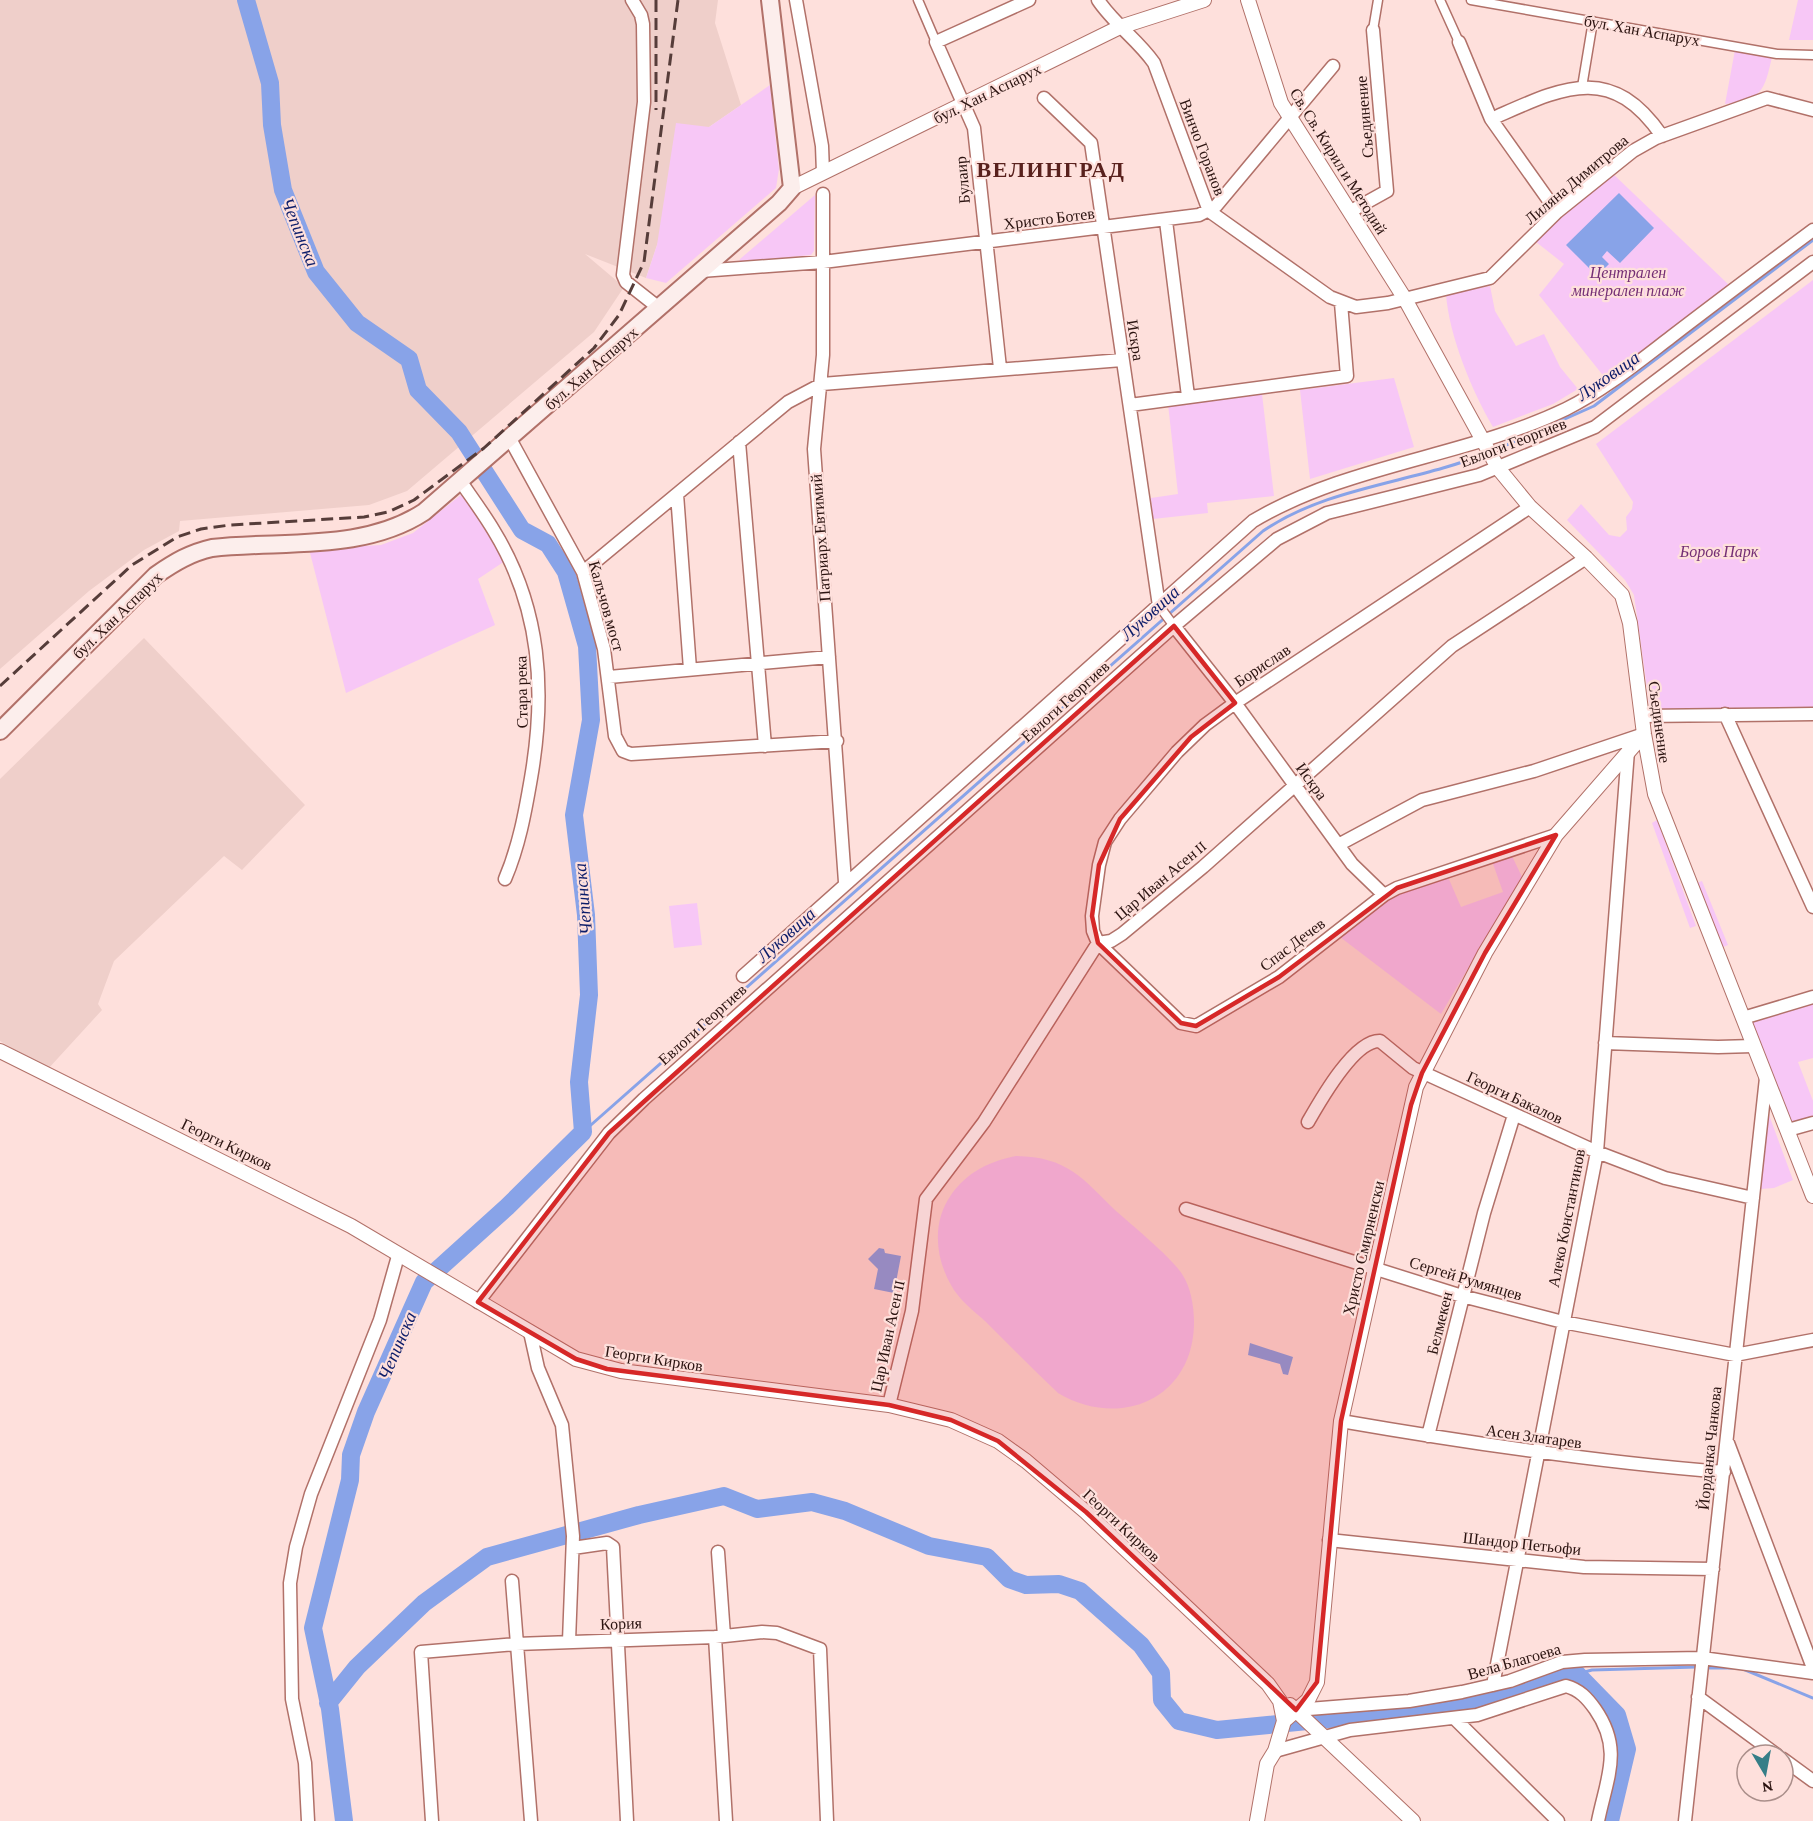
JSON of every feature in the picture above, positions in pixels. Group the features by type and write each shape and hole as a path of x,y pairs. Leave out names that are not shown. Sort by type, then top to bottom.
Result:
{"main road":[{"path":"770,0 792,188"},
{"name":"бул. Хан Аспарух","path":"0,731 156,575 176,560 212,548 333,540 384,533 404,525 424,512 659,308 792,188"}],"street":[{"path":"632,0 643,24 644,102 623,274 626,282 659,308"},
{"path":"796,0 822,146 823,173"},
{"name":"Булаир","path":"918,0 974,128 984,243 1000,368"},
{"path":"936,42 1029,0"},
{"name":"Винчо Горанов","path":"1098,0 1120,27 1144,49 1154,63 1209,211 1341,303"},
{"name":"бул. Хан Аспарух","path":"792,188 1120,27 1204,0"},
{"name":"Св. Св. Кирил и Методий","path":"1248,0 1271,77 1291,119 1405,299"},
{"name":"Съединение","path":"1351,211 1387,191 1373,30 1378,0"},
{"path":"1440,0 1491,119 1557,212"},
{"name":"бул. Хан Аспарух","path":"1472,0 1777,54 1813,55"},
{"path":"1582,87 1593,21"},
{"path":"1209,211 1291,119 1334,66"},
{"path":"1491,119 1561,89 1590,86 1637,104 1662,136"},
{"name":"Искра","path":"1044,98 1091,143 1159,606"},
{"name":"Лиляна Димитрова","path":"1405,299 1490,278 1557,212 1633,151 1662,136 1767,98 1813,110"},
{"name":"Патриарх Евтимий","path":"823,194 822,384 816,409 814,449 837,741 845,882"},
{"name":"Христо Ботев","path":"701,271 823,262 984,243 1166,221 1209,211"},
{"path":"1166,221 1188,396"},
{"name":"Евлоги Георгиев","path":"743,976 845,882 1253,521 1285,503 1369,474 1483,441 1556,413 1592,394 1813,230"},
{"name":"Евлоги Георгиев","path":"478,1302 609,1133 637,1106 1174,626 1277,539 1303,524 1353,505 1458,481 1498,468 1595,428 1813,262"},
{"path":"1130,405 1347,376 1341,303 1363,306 1405,299"},
{"name":"Съединение","path":"1405,299 1498,468 1530,507 1586,558 1622,595 1627,607 1650,772 1660,809 1813,1196"},
{"path":"583,572 788,402 822,384 1122,360"},
{"name":"Калъчов мост","path":"510,439 583,572 609,677 615,736 623,751 631,754 765,746"},
{"path":"739,442 765,746 837,741"},
{"name":"Стара река","path":"465,478 510,562 538,653 541,694 534,766 518,849 505,879"},
{"path":"677,494 690,669"},
{"name":"Борислав","path":"1098,943 1093,931 1092,916 1105,842 1120,819 1191,737 1235,703 1530,507"},
{"name":"Цар Иван Асен II","path":"889,1405 912,1311 926,1199 984,1122 1098,943 1111,941 1122,934 1470,633 1586,558"},
{"path":"1159,606 1174,626"},
{"name":"Искра","path":"1174,626 1235,703 1352,864 1384,895"},
{"path":"609,677 829,657"},
{"path":"1725,714 1813,908"},
{"path":"1642,716 1813,714"},
{"path":"1338,845 1422,800 1534,771 1644,734"},
{"name":"Христо Смирненски","path":"1284,1721 1299,1713 1317,1682 1341,1421 1411,1105 1422,1073 1485,953 1556,835 1644,734"},
{"name":"Алеко Константинов","path":"1493,1685 1597,1152 1628,751"},
{"name":"Спас Дечев","path":"1098,943 1181,1023 1196,1026 1279,976 1384,895 1397,888 1556,835"},
{"path":"1743,1018 1813,997"},
{"name":"Георги Бакалов","path":"1308,1122 1342,1070 1367,1044 1374,1041 1386,1044 1422,1073 1597,1152 1665,1178 1753,1198"},
{"path":"1605,1043 1753,1046"},
{"name":"Георги Кирков","path":"0,1051 303,1201 576,1359 607,1369 889,1405 967,1427 998,1441 1026,1461 1086,1512 1413,1821"},
{"name":"Йорданка Чанкова","path":"1685,1821 1766,1078"},
{"name":"Белмекен","path":"1428,1436 1462,1296 1497,1166 1514,1115"},
{"path":"1788,1130 1813,1123"},
{"name":"Сергей Румянцев","path":"1186,1209 1462,1296 1563,1322 1735,1354 1813,1340"},
{"path":"308,1821 305,1763 292,1699 290,1583 311,1494 380,1320 400,1257"},
{"path":"530,1332 538,1368 562,1425 573,1542 569,1641"},
{"name":"Асен Златарев","path":"1341,1421 1538,1453 1633,1465 1724,1472"},
{"path":"1727,1439 1813,1668"},
{"name":"Шандор Петьофи","path":"1329,1540 1605,1568 1713,1569"},
{"path":"573,1542 607,1543 611,1544 614,1552 627,1821"},
{"path":"718,1552 726,1821"},
{"path":"512,1581 528,1817"},
{"name":"Кория","path":"432,1821 421,1652 569,1641 777,1633 820,1649 826,1821"},
{"name":"Вела Благоева","path":"1299,1713 1409,1701 1493,1685 1562,1662 1813,1673"},
{"path":"1275,1751 1319,1732 1455,1719 1501,1708 1557,1687 1566,1686 1583,1694 1605,1725 1612,1743 1612,1754 1598,1821"},
{"path":"1260,1818 1267,1764 1275,1751 1284,1721 1283,1708 1276,1692"},
{"path":"1698,1697 1761,1743"},
{"path":"1455,1719 1558,1821"},
{"path":"1795,1768 1813,1782"}],"highlighted area":[{"path":"1174,626 1235,703 1191,737 1120,819 1099,865 1092,916 1098,943 1181,1023 1196,1026 1279,977 1397,888 1556,835 1485,953 1422,1073 1411,1105 1341,1421 1317,1682 1296,1710 1086,1512 998,1441 951,1420 889,1405 607,1369 576,1359 478,1302 609,1133"}],"shaded area":[{"path":"0,0 718,0 715,23 741,105 709,127 657,245 646,278 585,254 624,287 594,332 407,491 369,505 180,521 179,531 144,550 89,591 0,669"},
{"path":"144,638 305,805 242,870 224,856 114,961 98,1004 102,1010 48,1069 0,1041 0,779"}],"green space":[{"path":"1798,0 1813,0 1813,40 1789,40"},
{"path":"1735,50 1772,57 1759,92 1747,99 1725,104"},
{"path":"770,85 779,169 776,188 666,283 646,278 657,245 676,123 709,127"},
{"name":"Централен минерален плаж","path":"1609,170 1729,285 1609,383 1539,295 1564,264 1531,238"},
{"path":"815,195 814,251 811,255 739,262 740,259"},
{"name":"Боров Парк","path":"1813,280 1813,714 1651,716 1634,595 1625,580 1567,520 1581,504 1609,535 1620,537 1627,530 1626,517 1632,509 1633,502 1596,444"},
{"path":"1490,286 1495,311 1516,346 1544,334 1560,367 1578,389 1553,404 1493,427 1463,363 1452,327 1446,294"},
{"path":"1394,378 1414,447 1310,479 1300,390"},
{"path":"1262,394 1274,496 1207,503 1208,513 1153,519 1151,498 1178,494 1168,404"},
{"path":"462,494 505,561 478,579 495,625 346,693 309,549 381,545 413,533"},
{"path":"1657,820 1696,926 1690,928 1652,823"},
{"path":"1512,856 1522,877 1441,1014 1340,937 1386,899 1448,877 1461,907 1503,892 1492,861"},
{"path":"1702,881 1728,945 1721,948 1696,883"},
{"path":"697,903 702,945 674,948 669,906"},
{"path":"1813,997 1813,1058 1798,1062 1813,1101 1813,1123 1788,1130 1743,1018"},
{"path":"1769,1115 1793,1180 1774,1188 1761,1189 1765,1116"},
{"path":"1016,1156 1049,1160 1073,1171 1161,1251 1185,1279 1190,1291 1193,1310 1191,1349 1181,1371 1167,1388 1149,1400 1128,1407 1105,1408 1082,1404 1058,1393 962,1300 951,1285 942,1263 938,1240 938,1228 945,1205 957,1187 972,1174 988,1164"}],"water":[{"path":"1619,193 1654,228 1620,263 1607,251 1602,257 1609,264 1597,276 1566,245"},
{"path":"879,1248 884,1249 885,1253 901,1256 894,1293 874,1289 878,1269 868,1259"},
{"path":"1250,1343 1293,1357 1288,1375 1283,1374 1280,1364 1248,1355"}],"waterway":[{"name":"Чепинска","path":"246,0 270,83 272,125 283,190 316,272 357,323 409,359 418,390 459,432 522,530 548,544 566,572 587,646 591,720 574,815 586,915 589,995 579,1082 583,1132 507,1207 424,1282 366,1412 351,1455 350,1480 313,1628 330,1709 344,1821"},
{"name":"Луковица","path":"1493,451 1594,406 1813,240"},
{"name":"Луковица","path":"583,1132 1263,531 1289,516 1344,494 1430,472 1487,453"},
{"path":"328,1703 357,1667 424,1603 487,1557 639,1515 724,1496 757,1509 812,1502 845,1511 929,1546 987,1557 1009,1579 1026,1585 1059,1584 1080,1591 1141,1645 1161,1673 1162,1700 1179,1721 1217,1730 1461,1706 1546,1677 1577,1674 1617,1715 1627,1749 1610,1821"},
{"path":"1577,1674 1592,1670 1697,1667"},
{"path":"1704,1668 1736,1668"},
{"path":"1743,1669 1813,1698"}],"railway":[{"path":"656,0 656,110"},
{"path":"0,686 132,565 177,537 201,529 230,525 364,517 388,512 414,500 484,448 594,348 619,315 644,262 678,0"}],"district":[{"name":"ВЕЛИНГРАД","path":"1051,169"}]}
